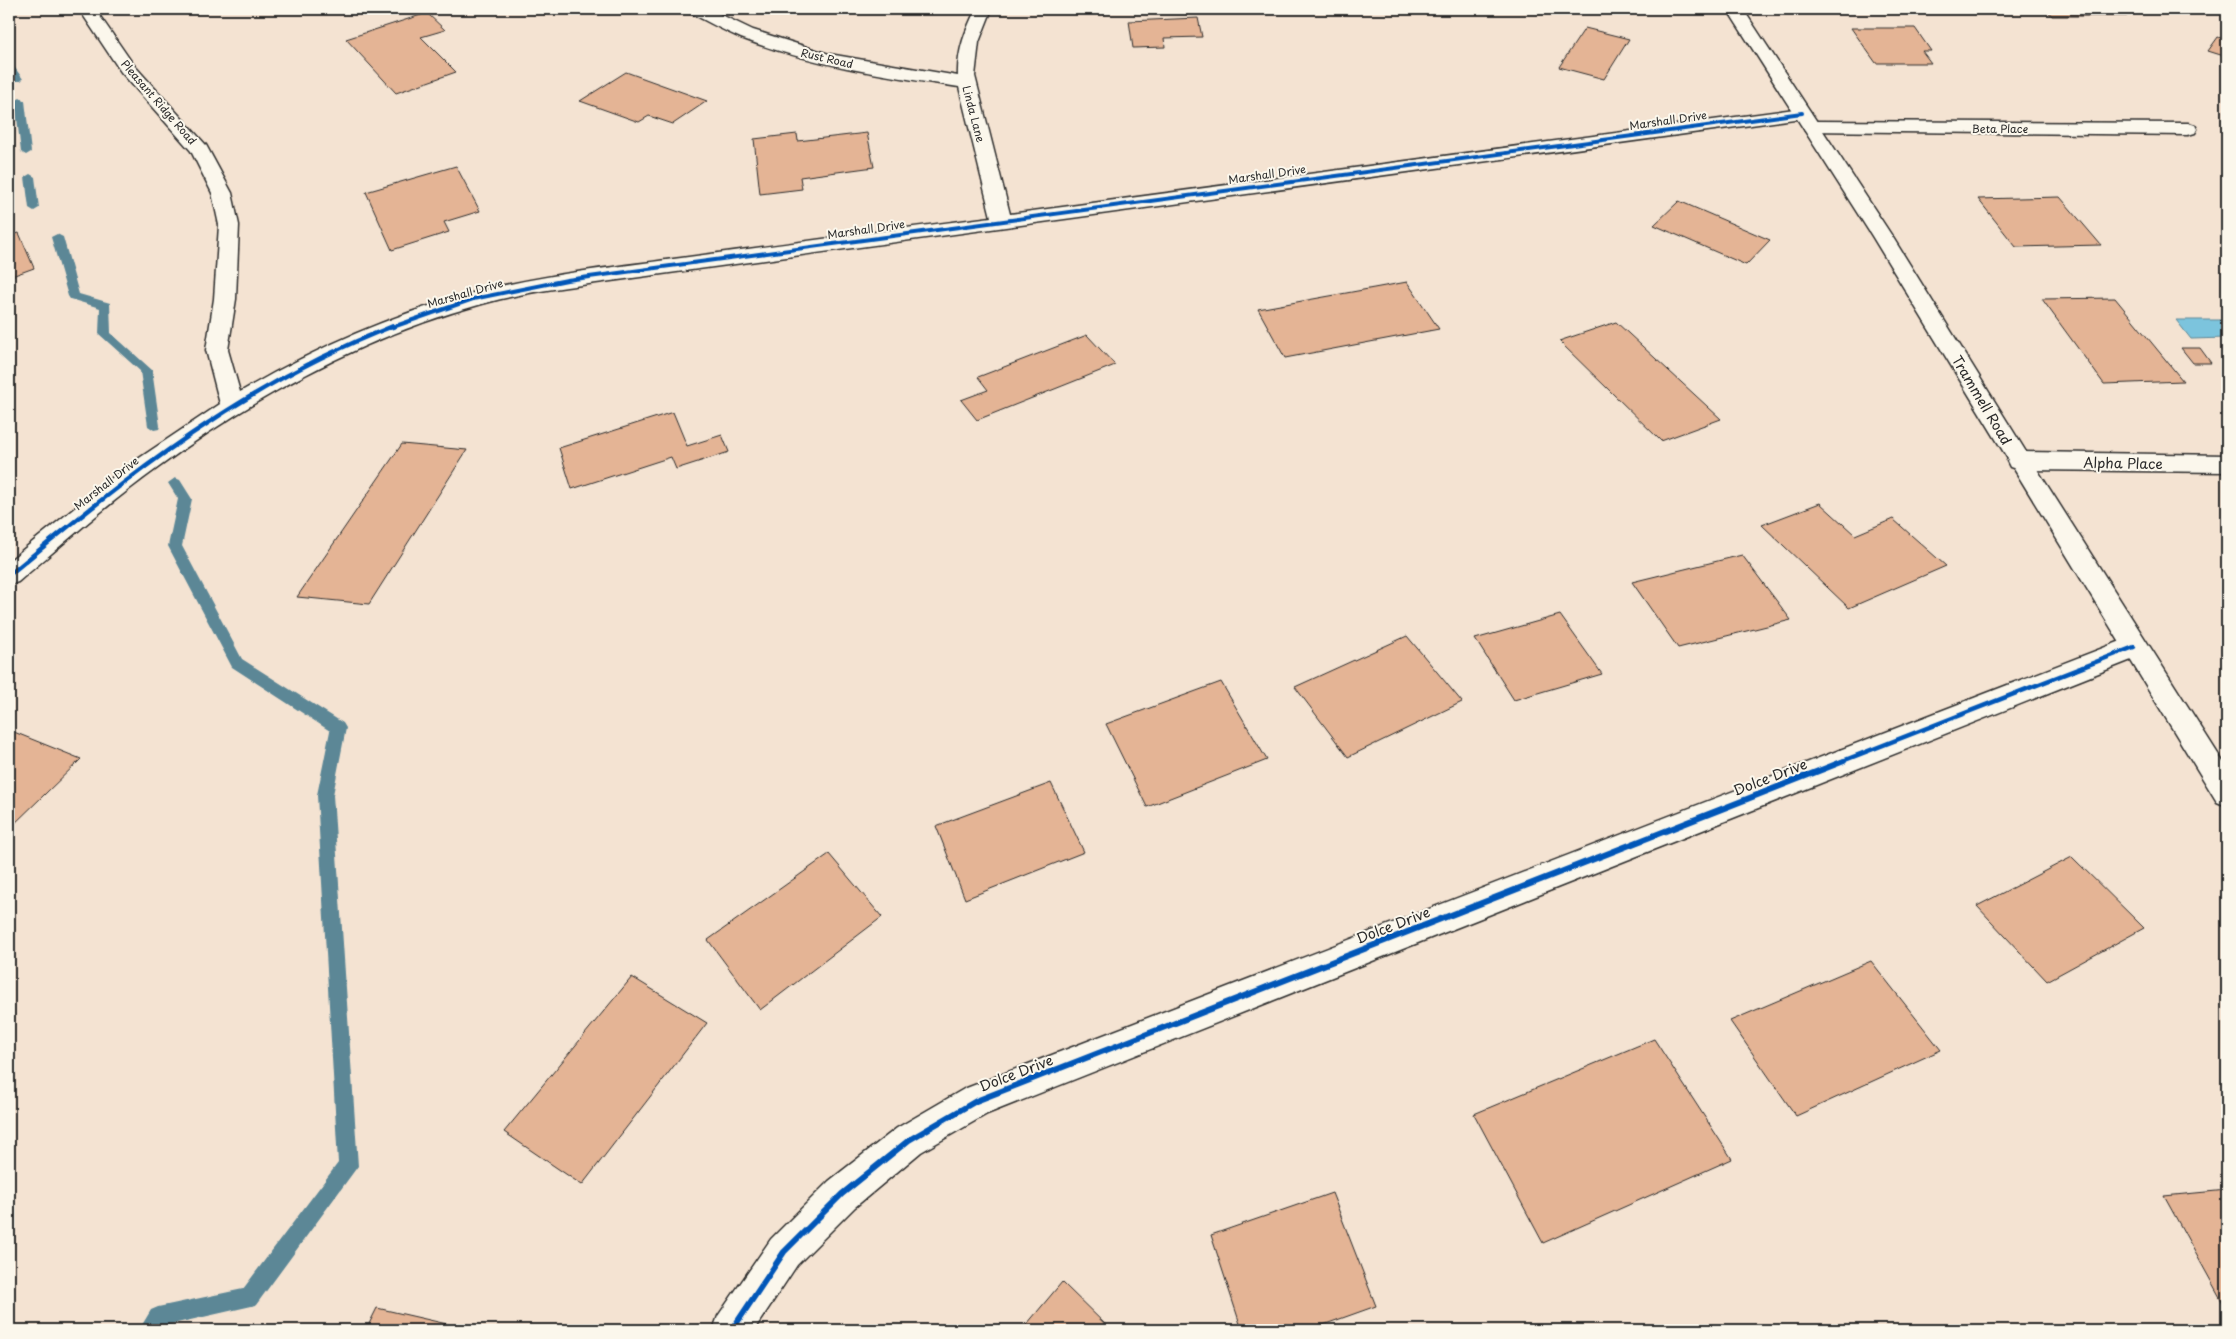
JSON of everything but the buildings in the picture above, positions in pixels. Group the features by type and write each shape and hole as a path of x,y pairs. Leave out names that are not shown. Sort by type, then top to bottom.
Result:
{"street":[{"name":"Pleasant Ridge Road","path":"88,9 90,16 127,68 199,149 222,193 229,225 225,299 217,350 232,407"},
{"name":"Rust Road","path":"696,9 745,33 788,48 891,72 966,83"},
{"name":"Linda Lane","path":"984,9 965,61 966,83 972,100 1002,221"},
{"name":"Trammell Road","path":"1735,9 1882,236 2019,462 2227,793"},
{"name":"Marshall Drive","path":"9,575 151,460 232,407 306,366 388,328 460,303 506,291 567,280 1002,221 1807,120"},
{"name":"Beta Place","path":"1807,120 2188,128"},
{"name":"Alpha Place","path":"2019,462 2227,464"},
{"name":"Dolce Drive","path":"732,1330 784,1252 842,1194 909,1140 976,1101 2134,647"}],"water":[{"path":"2176,320 2227,320 2227,338 2191,339"}],"waterway":[{"path":"9,66 18,79"},
{"path":"20,101 26,152"},
{"path":"30,177 34,208"},
{"path":"57,237 74,296 106,306 105,334 146,370 154,426"},
{"path":"149,1330 158,1317 249,1298 348,1166 325,795 338,728 237,663 175,546 185,499 175,483"}],"cycle path":[{"path":"9,575 150,461 260,390 299,369 378,332 460,303 486,296 567,280 1802,113"},
{"path":"732,1330 784,1252 842,1194 909,1140 976,1101 2134,647"}]}
